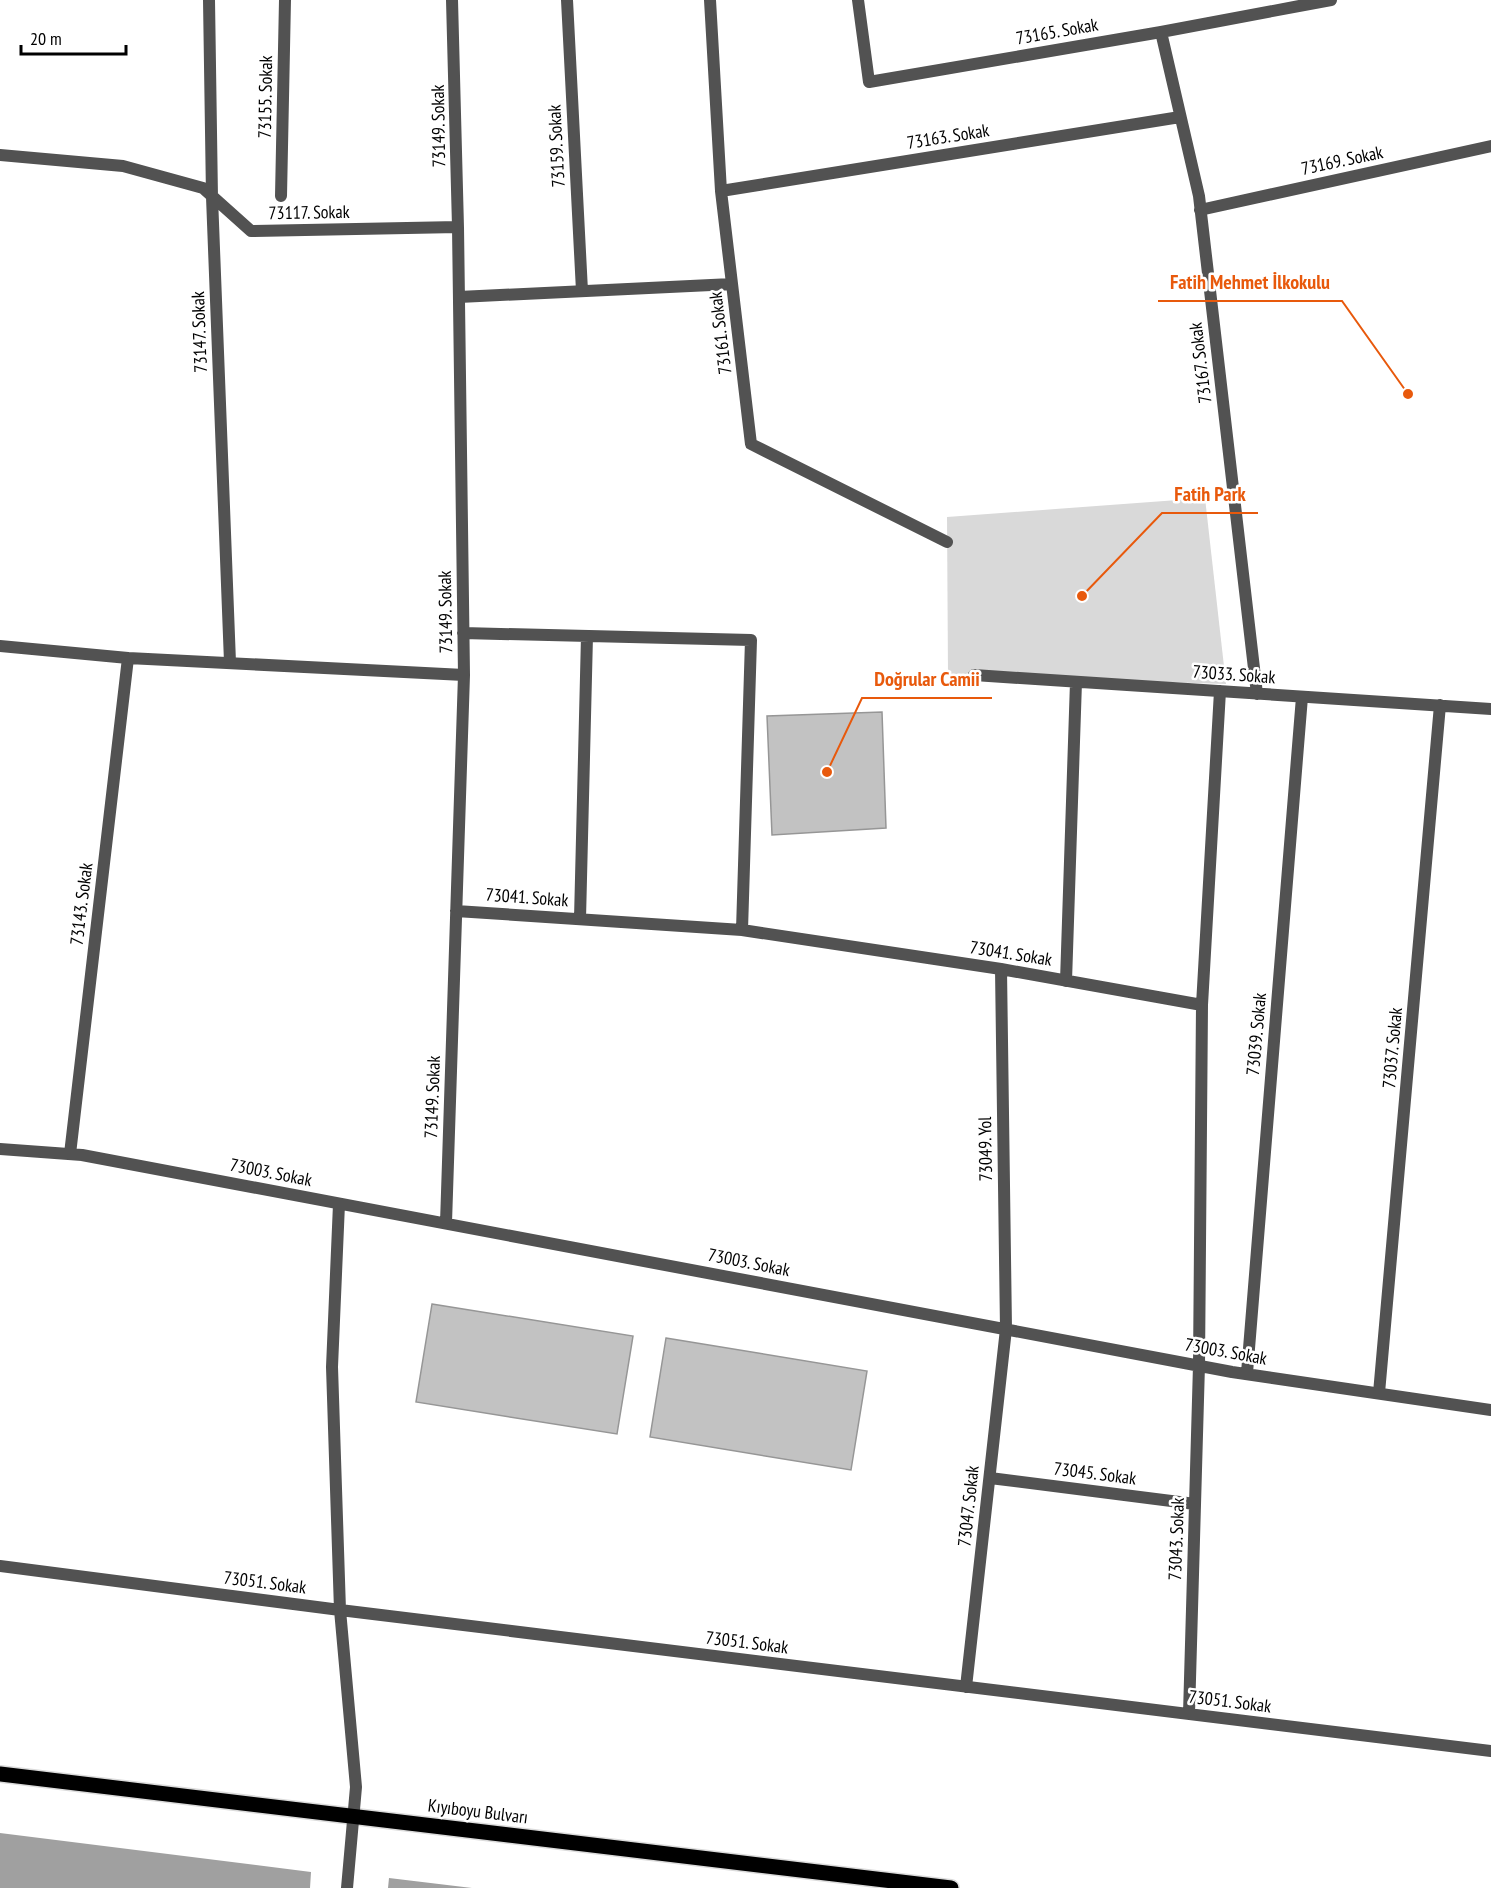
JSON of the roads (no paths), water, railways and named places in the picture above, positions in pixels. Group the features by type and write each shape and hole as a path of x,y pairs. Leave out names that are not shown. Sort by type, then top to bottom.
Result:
{"main road":[{"name":"Kıyıboyu Bulvarı","path":"0,1774 951,1888"}],"street":[{"name":"73147. Sokak","path":"209,0 212,197 230,662"},
{"name":"73155. Sokak","path":"281,196 285,0"},
{"name":"73149. Sokak","path":"446,1223 464,675 458,227 452,0"},
{"name":"73159. Sokak","path":"567,0 582,291"},
{"name":"73161. Sokak","path":"710,0 722,191 751,444 947,542"},
{"name":"73165. Sokak","path":"858,0 869,82 1331,0"},
{"name":"73167. Sokak","path":"1161,32 1200,210 1257,694"},
{"name":"73163. Sokak","path":"722,191 1180,117"},
{"name":"73169. Sokak","path":"1200,210 1491,146"},
{"name":"73117. Sokak","path":"0,154 123,166 203,188 251,231 458,227"},
{"path":"459,297 732,284"},
{"path":"463,633 751,640 741,930"},
{"path":"580,919 587,636"},
{"path":"0,646 128,658 464,675"},
{"name":"73143. Sokak","path":"70,1154 128,658"},
{"name":"73033. Sokak","path":"974,675 1491,709"},
{"path":"1066,981 1076,682"},
{"path":"1199,1365 1202,1005 1220,691"},
{"name":"73039. Sokak","path":"1247,1373 1302,697"},
{"name":"73037. Sokak","path":"1379,1393 1440,705"},
{"name":"73041. Sokak","path":"456,911 741,930 1001,969 1202,1005"},
{"name":"73049. Yol","path":"1001,969 1006,1329"},
{"name":"73003. Sokak","path":"0,1149 82,1155 1199,1365 1491,1410"},
{"path":"339,1204 332,1367 340,1610 356,1786 347,1888"},
{"name":"73047. Sokak","path":"966,1687 1006,1329"},
{"name":"73043. Sokak","path":"1190,1714 1199,1365"},
{"name":"73045. Sokak","path":"990,1478 1195,1504"},
{"name":"73051. Sokak","path":"0,1566 1491,1751"}],"place":[{"name":"Fatih Mehmet İlkokulu","path":"1408,394"},
{"name":"Fatih Park","path":"1082,596"},
{"name":"Doğrular Camii","path":"827,772"}]}
